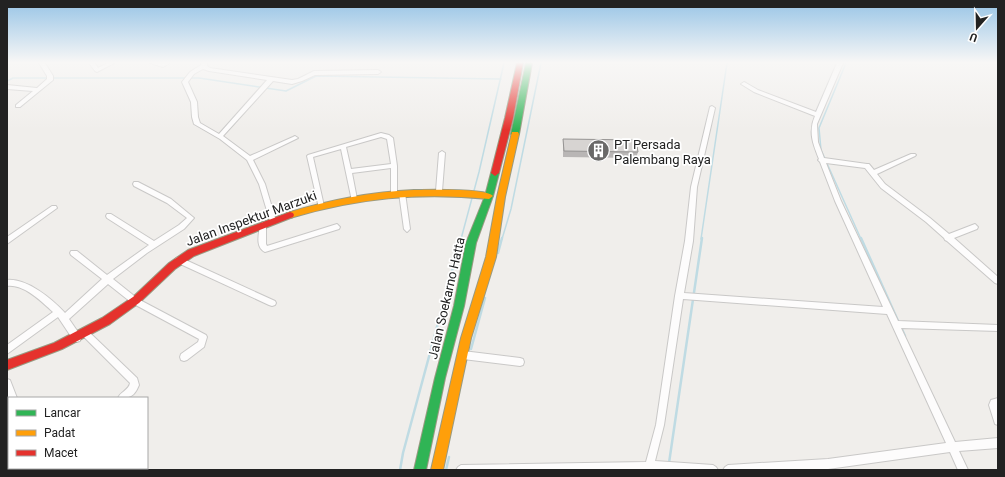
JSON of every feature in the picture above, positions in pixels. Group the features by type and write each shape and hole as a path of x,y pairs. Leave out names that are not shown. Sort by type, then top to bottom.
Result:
{"main road":[{"name":"Jalan Soekarno Hatta","path":"420,470 440,378 459,306 471,242 484,195 507,124 515,85"},
{"path":"437,470 466,338 491,257 501,197 525,85"},
{"name":"Jalan Inspektur Marzuki","path":"7,365 56,348 86,334 134,301 179,260 200,248 222,242 273,221 321,206 354,199 439,191 484,195"}],"street":[{"path":"18,106 43,85"},
{"path":"186,85 194,102 197,124 219,137 249,159 262,184 273,221"},
{"path":"219,137 265,85"},
{"path":"746,85 756,91 818,115"},
{"path":"831,85 814,124 814,142 823,160 838,200 964,470"},
{"path":"7,87 38,90"},
{"path":"653,467 682,296 694,187 712,108"},
{"path":"321,206 310,157 313,154 381,136 387,136 390,138 398,194 407,229"},
{"path":"249,159 295,138"},
{"path":"343,146 354,199"},
{"path":"439,191 442,153"},
{"path":"873,173 913,154"},
{"path":"823,160 867,166 883,186 911,206 998,281"},
{"path":"348,171 394,166"},
{"path":"64,319 107,279 153,244 186,223 191,217 169,201 136,184"},
{"path":"7,241 54,208"},
{"path":"109,216 153,244"},
{"path":"263,225 262,245 265,249 337,227"},
{"path":"947,238 975,227"},
{"path":"74,252 134,301 203,338 201,344 184,357"},
{"path":"179,260 272,303"},
{"path":"7,283 14,281 28,288 58,312 77,338"},
{"path":"682,296 889,310"},
{"path":"7,350 58,312"},
{"path":"897,324 998,328"},
{"path":"86,334 134,381 134,389 123,397"},
{"path":"463,355 520,362"},
{"path":"7,383 13,397"},
{"path":"998,402 994,403 993,405 998,421"},
{"path":"728,470 828,464 954,447 998,443"},
{"path":"461,470 653,467 687,470 713,470"}],"building":[{"path":"563,139 636,140 638,152 564,151"}],"waterway":[{"path":"248,85 286,91 297,85"},
{"path":"461,239 479,172 499,85"},
{"path":"502,239 511,209 536,85"},
{"path":"701,239 724,85"},
{"path":"837,85 819,128 821,150 861,239"},
{"path":"400,470 403,453 461,238"},
{"path":"498,253 502,238"},
{"path":"669,463 702,238"},
{"path":"861,238 899,323"},
{"path":"471,349 485,298"},
{"path":"901,327 905,336"},
{"path":"446,470 449,457"}],"traffic: fast":[{"path":"515,134 525,85"},
{"path":"420,470 440,378 459,306 471,243 489,196 495,173"}],"traffic: slow":[{"path":"437,470 466,338 491,257 501,197 515,134"},
{"path":"290,215 339,202 389,194 439,192 489,196"}],"traffic: jam":[{"path":"495,173 516,85"},
{"path":"7,365 58,346 106,321 136,300 172,266 191,253 290,215"}],"place":[{"name":"PT Persada Palembang Raya","path":"599,151"}]}
